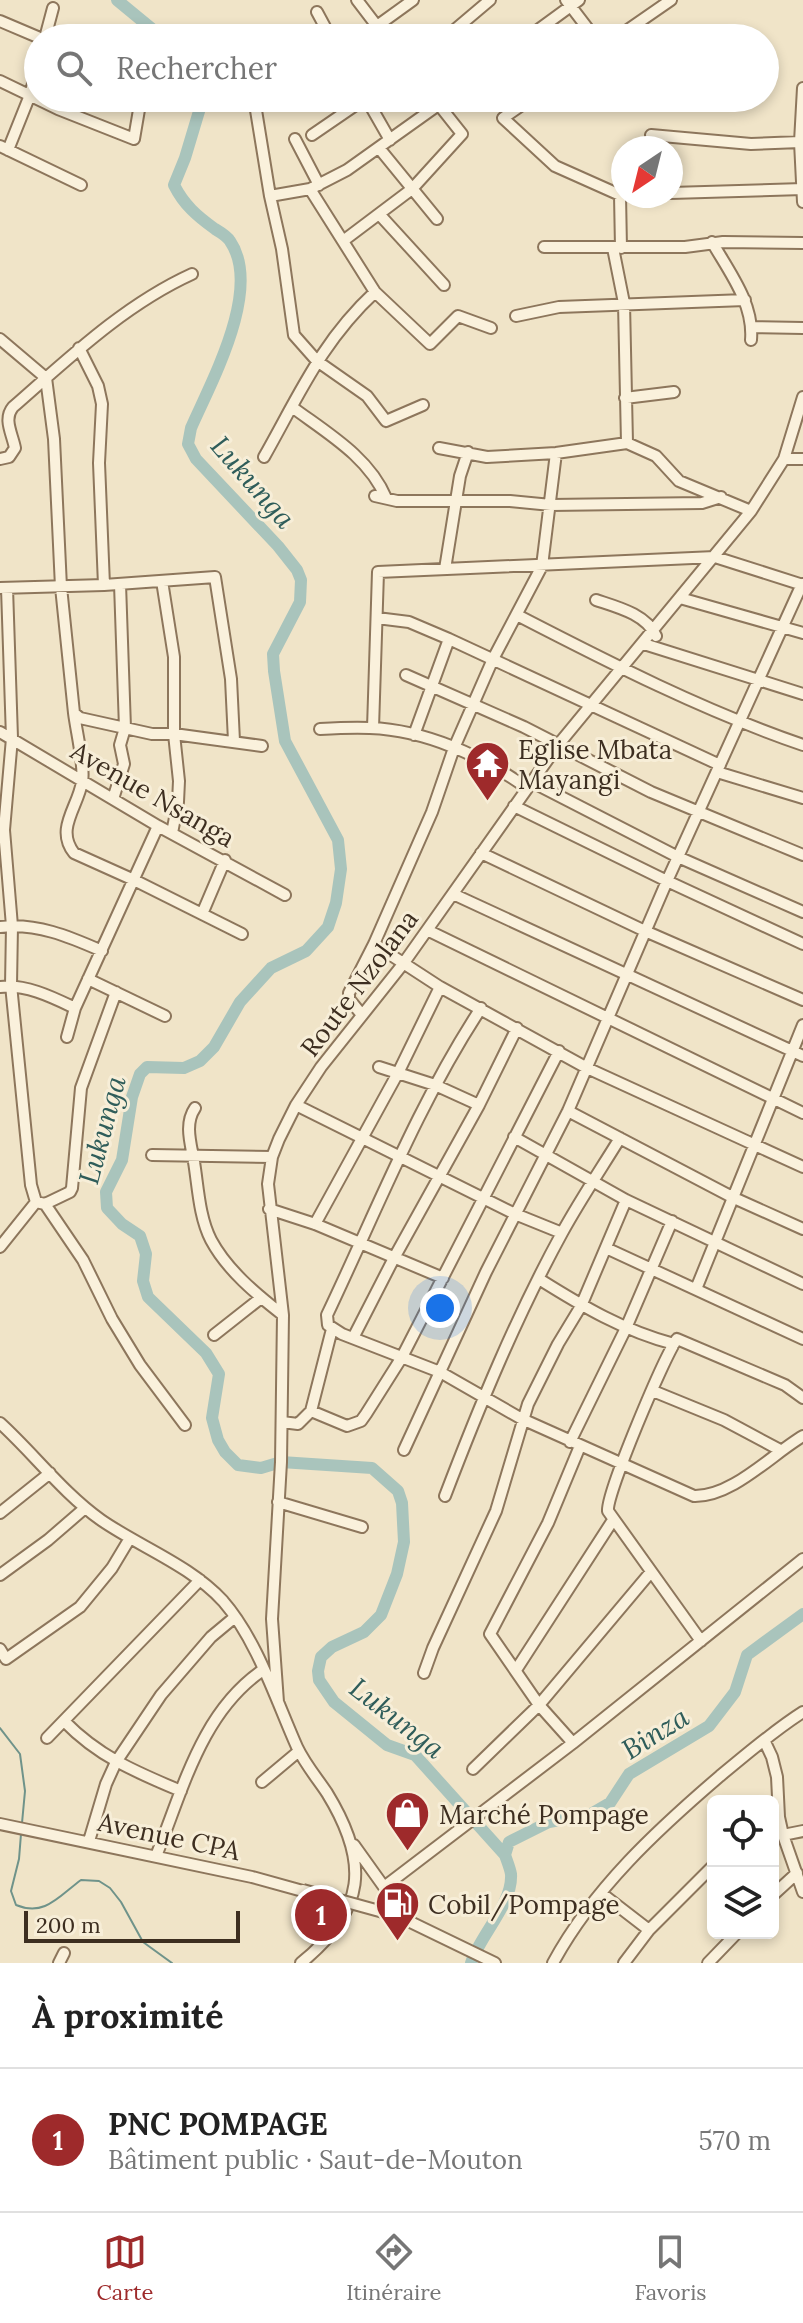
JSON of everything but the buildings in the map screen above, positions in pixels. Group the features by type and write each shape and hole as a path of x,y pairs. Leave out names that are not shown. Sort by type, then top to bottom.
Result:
{"street":[{"path":"357,0 375,24"},
{"path":"380,24 413,0"},
{"path":"462,24 490,0"},
{"path":"636,24 671,0"},
{"path":"544,24 572,2 586,24"},
{"path":"47,24 53,8"},
{"path":"317,12 323,24"},
{"path":"0,21 24,31"},
{"path":"0,81 24,92"},
{"path":"803,88 800,142 803,202"},
{"path":"24,107 4,148 81,185"},
{"path":"66,112 134,139 139,112"},
{"path":"256,112 282,249 294,335 317,361 367,396 386,421 423,405"},
{"path":"312,135 346,112"},
{"path":"374,112 390,140"},
{"path":"270,196 314,187 347,170 429,112"},
{"path":"343,241 412,189 462,134 449,112"},
{"path":"512,112 503,118 555,166 611,190"},
{"path":"651,135 751,144 800,142"},
{"path":"295,139 314,187 375,292 430,344 458,316 491,328"},
{"path":"379,148 437,219"},
{"path":"683,193 802,189"},
{"path":"621,208 617,248 624,303 627,443"},
{"path":"379,214 444,285"},
{"path":"712,242 745,300 752,327 751,340"},
{"path":"544,247 685,247 712,242 803,243"},
{"path":"0,459 9,457 15,448 9,412 79,348 137,305 192,274"},
{"path":"264,457 317,361 348,317 375,292"},
{"path":"516,316 559,307 745,300"},
{"path":"752,327 803,328"},
{"path":"0,339 46,378 54,439 61,587 83,781 68,820 68,846 74,853 242,934"},
{"path":"79,348 98,386 102,404 99,463 104,585"},
{"path":"625,398 674,392"},
{"name":"Route Nzolana","path":"278,1702 272,1619 280,1479 283,1315 269,1209 268,1184 272,1157 296,1105 321,1067 403,964 558,745 751,511 784,459 803,397"},
{"path":"292,407 355,455 378,478 386,498"},
{"path":"439,448 487,457 556,453 627,443 656,456 679,481 751,511"},
{"path":"445,569 456,500 468,452"},
{"path":"362,1015 349,999 349,993 432,812 454,748 493,659 542,566 556,453"},
{"path":"784,459 803,459"},
{"path":"375,496 551,505 702,503 721,497"},
{"path":"373,728 373,653 378,572 715,557 803,585 667,881 568,1111 515,1214 404,1450"},
{"path":"185,1425 126,1342 83,1260 31,1185 5,986 12,926 4,830 12,738 4,588 215,577 231,679 234,741"},
{"path":"162,581 174,657 174,734 179,792 172,833"},
{"path":"113,799 124,764 120,745 125,728 120,584"},
{"path":"680,598 803,633"},
{"path":"596,600 632,612 654,631 661,649"},
{"path":"517,615 621,669 740,722 803,745"},
{"path":"377,618 409,622 592,705 719,768 803,798"},
{"path":"414,735 449,639"},
{"path":"644,644 803,694"},
{"path":"406,675 473,704 699,814 803,855"},
{"path":"74,713 80,718 152,734 262,746"},
{"path":"320,729 373,728 414,735 454,748 678,857 803,912"},
{"name":"Avenue Nsanga","path":"0,732 158,826 285,895"},
{"path":"514,806 803,944"},
{"path":"67,1037 75,1008 158,826"},
{"path":"481,853 645,931 803,1000"},
{"path":"202,914 225,860"},
{"path":"453,894 803,1056"},
{"path":"0,927 55,930 102,951"},
{"path":"427,930 803,1113"},
{"path":"374,944 440,987 587,1068 803,1167"},
{"path":"88,979 165,1016"},
{"path":"5,986 47,995 75,1008"},
{"path":"315,1224 399,1071 440,987"},
{"path":"0,1247 41,1203 70,1192 72,1188 81,1088 116,992"},
{"path":"481,1008 435,1085 399,1157 327,1315 326,1321 332,1329 440,1372 522,1419 694,1496 728,1488 803,1436"},
{"path":"696,1289 803,1025"},
{"path":"353,1338 394,1258 441,1178 517,1028"},
{"path":"311,1411 347,1426 361,1421 402,1357 559,1051"},
{"path":"379,1067 399,1071 479,1105"},
{"path":"296,1105 515,1214 562,1233"},
{"path":"195,1108 189,1125 199,1197 210,1239 230,1267 283,1315"},
{"path":"568,1111 734,1198 803,1229"},
{"path":"514,1137 626,1200 803,1284"},
{"path":"445,1496 483,1397 539,1279 562,1233 620,1138"},
{"path":"152,1155 272,1157"},
{"path":"424,1673 496,1511 522,1419 558,1344 581,1306 626,1200"},
{"path":"269,1209 315,1224 443,1278"},
{"path":"573,1743 539,1705 491,1640 491,1629 548,1523 575,1444 672,1221"},
{"path":"606,1248 803,1339"},
{"path":"539,1279 581,1306 626,1328 674,1344"},
{"path":"214,1335 261,1298"},
{"path":"282,1422 298,1424 311,1411 332,1329"},
{"path":"701,1641 613,1520 607,1504 653,1391 677,1339 785,1385 803,1398"},
{"path":"653,1391 724,1420 780,1450"},
{"path":"0,1423 85,1508 200,1580 235,1617 263,1670 299,1751 400,1917"},
{"path":"0,1513 50,1473"},
{"path":"278,1502 362,1527"},
{"path":"0,1575 85,1508"},
{"path":"516,1670 613,1520"},
{"path":"0,1649 6,1659 80,1607 112,1568 130,1538"},
{"path":"384,1887 468,1826 803,1559"},
{"path":"473,1769 539,1705 650,1573"},
{"path":"47,1738 200,1580"},
{"path":"89,1841 116,1762 161,1695 211,1637 235,1617"},
{"path":"156,1856 181,1791 215,1719 246,1683 263,1670"},
{"path":"553,1963 578,1922 601,1893 677,1813 764,1740 803,1712"},
{"path":"64,1721 93,1748 116,1762 181,1791"},
{"path":"764,1740 777,1777 777,1795"},
{"path":"262,1782 299,1751"},
{"name":"Avenue CPA","path":"0,1824 303,1890"},
{"path":"779,1825 803,1892"},
{"path":"783,1835 803,1831"},
{"path":"308,1961 337,1928 350,1902 355,1861 353,1844"},
{"path":"624,1963 649,1930 712,1867"},
{"path":"779,1890 797,1873"},
{"path":"303,1890 400,1917 495,1963"},
{"path":"303,1890 383,1912"},
{"path":"601,1893 649,1930"},
{"path":"708,1963 731,1939"}],"waterway":[{"name":"Lukunga","path":"117,0 146,24"},
{"name":"Lukunga","path":"199,112 174,185 192,210 230,241 239,261 241,284 230,335 191,428 188,444 196,459 278,546 301,580 300,602 273,654 274,671 285,741 338,840 341,869 336,903 328,927 306,951 271,968 240,1002 214,1047 200,1061 184,1068 147,1067 140,1074 132,1097 122,1160 106,1192 107,1208 122,1224 140,1236 146,1254 143,1281 148,1297 206,1353 219,1374 212,1418 218,1440 238,1465 261,1468 281,1462 372,1468 398,1491 402,1503 404,1542 397,1574 381,1615 364,1632 332,1647 321,1657 319,1680 334,1702 387,1745 415,1755 505,1855 511,1874 507,1897 471,1963"},
{"name":"Binza","path":"505,1855 509,1842 549,1822 591,1814 610,1803 629,1774 709,1726 735,1692 747,1655 803,1614"},
{"path":"0,1728 20,1754 25,1791 22,1823"},
{"path":"21,1834 11,1891 16,1905 44,1907 81,1880 99,1881 110,1888 121,1902 143,1942 172,1963"}],"place":[{"name":"Eglise Mbata Mayangi","path":"487,803"},
{"name":"Marché Pompage","path":"408,1853"},
{"name":"PNC POMPAGE","path":"321,1915"},
{"name":"Cobil/Pompage","path":"397,1943"}]}
